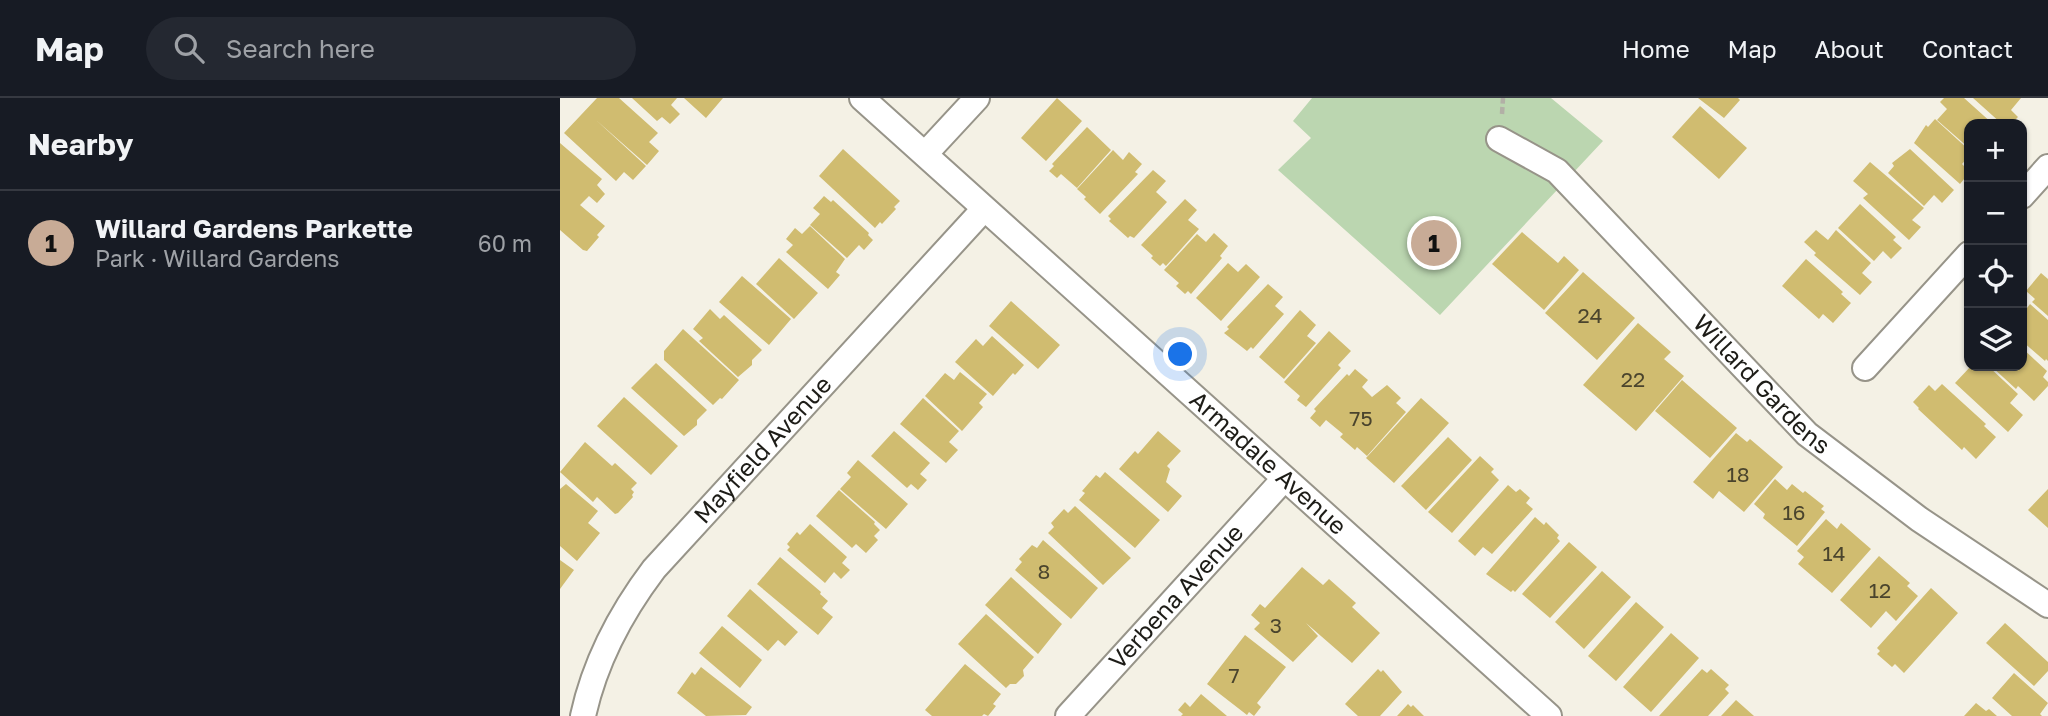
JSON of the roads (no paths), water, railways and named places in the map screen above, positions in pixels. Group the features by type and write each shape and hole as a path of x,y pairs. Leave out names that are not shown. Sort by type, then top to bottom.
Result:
{"street":[{"name":"Armadale Avenue","path":"862,98 1549,716"},
{"path":"926,153 978,98"},
{"name":"Willard Gardens","path":"1499,139 1557,170 1807,434 1919,519 2048,605"},
{"path":"2027,190 2048,167"},
{"name":"Mayfield Avenue","path":"583,716 591,682 610,639 630,600 654,569 984,209"},
{"path":"1866,368 1964,260"},
{"name":"Verbena Avenue","path":"1068,716 1284,479"}],"place":[{"name":"Willard Gardens Parkette","path":"1434,243"}]}
